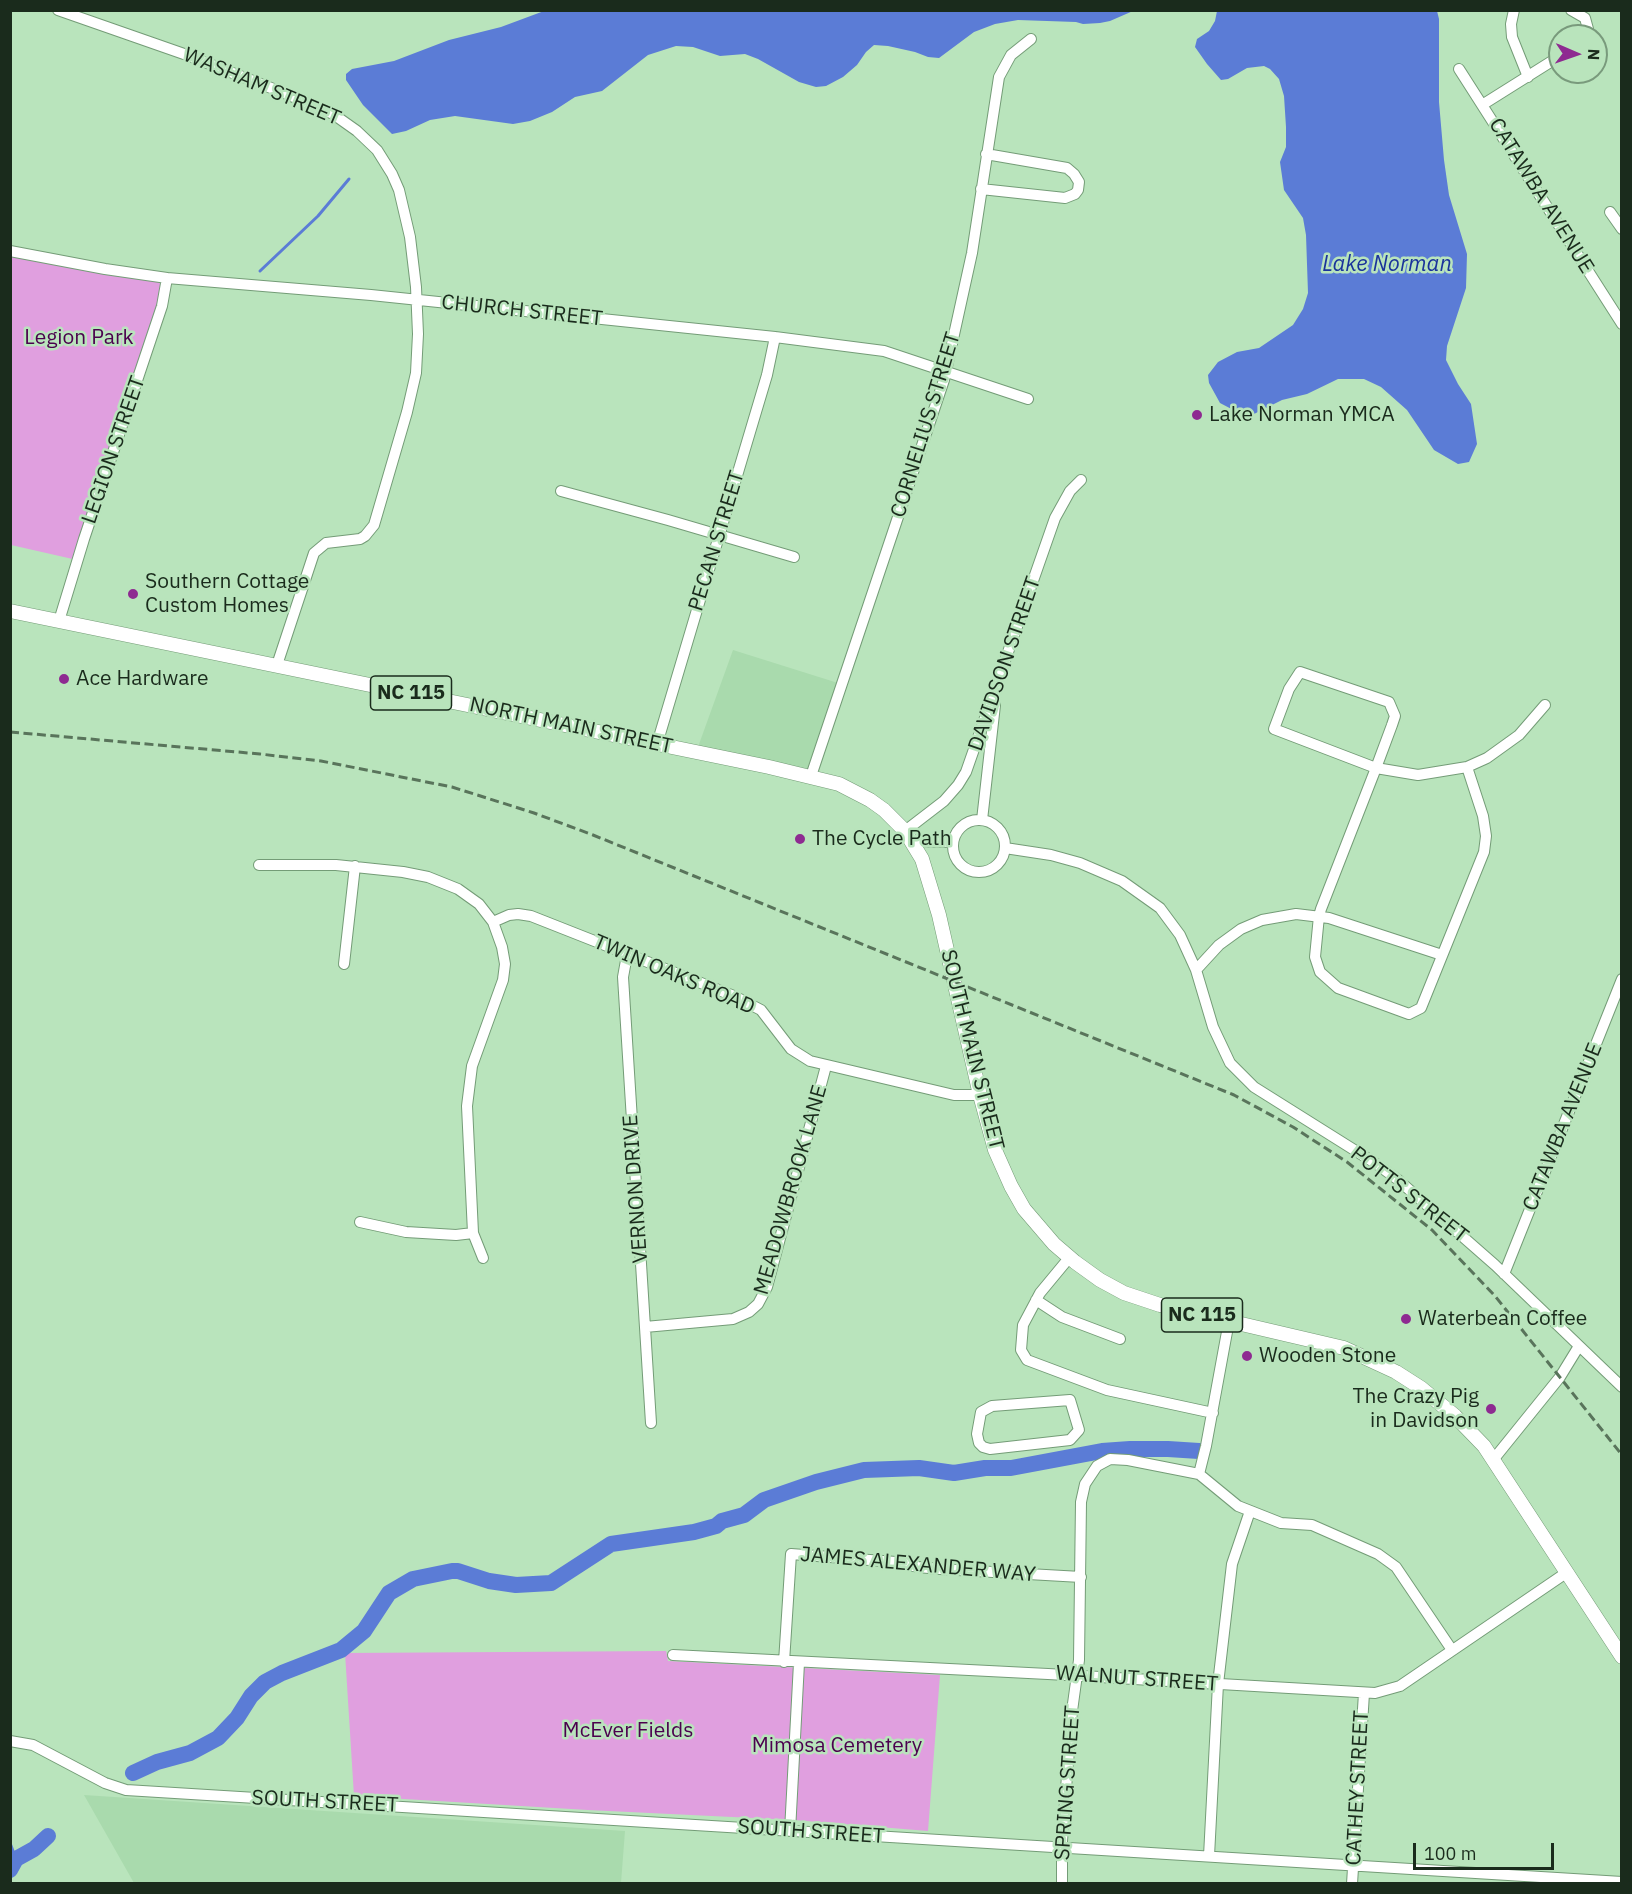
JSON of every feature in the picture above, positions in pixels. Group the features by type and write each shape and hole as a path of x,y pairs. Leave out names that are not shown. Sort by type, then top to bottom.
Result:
{"main road":[{"name":"NORTH MAIN STREET","path":"10,611 811,776 858,792 884,810 909,836 927,870 943,930"},
{"name":"SOUTH MAIN STREET","path":"943,930 980,1095 995,1150 1011,1186 1032,1219 1069,1258 1100,1280 1124,1293 1160,1305 1344,1348 1396,1372 1421,1388 1455,1416 1484,1446 1622,1657"}],"street":[{"name":"WASHAM STREET","path":"58,10 79,14 333,114 357,131 381,155 399,190 410,237 417,300 416,373 407,412 374,525 360,539 326,543 317,548 277,665"},
{"path":"1514,10 1511,24 1512,37 1528,77"},
{"path":"1571,10 1585,18 1587,24"},
{"name":"CORNELIUS STREET","path":"811,776 946,372 970,265 999,77 1011,55 1030,39"},
{"path":"1482,105 1548,64"},
{"name":"CATAWBA AVENUE","path":"1459,69 1622,324"},
{"path":"981,189 1065,198 1075,194 1078,190 1079,182 1067,168 986,154"},
{"path":"1610,212 1622,229"},
{"name":"CHURCH STREET","path":"10,251 167,278 371,295 775,337 884,351 1028,399"},
{"name":"LEGION STREET","path":"59,621 162,306 167,278"},
{"name":"PECAN STREET","path":"657,744 767,375 775,337"},
{"name":"DAVIDSON STREET","path":"909,836 944,801 966,772 1055,518 1070,491 1081,480"},
{"path":"561,491 794,557"},
{"path":"1467,767 1483,816 1485,844 1481,860 1421,1008 1409,1014 1338,988 1320,972 1315,957 1319,916 1376,768 1395,716 1389,702 1300,672 1289,689 1274,729 1376,768 1418,775 1467,767 1486,758 1509,744 1529,726 1545,705"},
{"path":"982,820 998,684"},
{"path":"982,820 992,823 999,829 1004,838 1005,848 1003,858 996,866 987,872 976,872 966,869 958,862 953,852 953,842 956,834 967,823 982,820"},
{"path":"909,836 953,842"},
{"name":"POTTS STREET","path":"1005,848 1051,855 1080,863 1122,881 1160,908 1180,935 1196,970 1213,1027 1230,1063 1254,1087 1375,1163 1396,1179 1504,1274 1622,1387"},
{"path":"259,865 315,864 404,872 458,889 479,903 493,922 505,964 499,996 478,1047 468,1087 467,1129 473,1233 483,1258"},
{"path":"344,964 355,866"},
{"name":"TWIN OAKS ROAD","path":"493,922 509,915 531,916 755,1006 766,1014 797,1054 810,1061 954,1095 980,1095"},
{"path":"1196,970 1219,945 1232,935 1252,924 1285,915 1319,916 1442,956"},
{"name":"VERNON DRIVE","path":"627,955 623,977 651,1423"},
{"name":"CATAWBA AVENUE","path":"1504,1274 1621,983"},
{"name":"MEADOWBROOK LANE","path":"645,1327 734,1319 749,1312 758,1304 767,1287 826,1066"},
{"path":"360,1222 406,1232 456,1235 473,1233"},
{"path":"1069,1258 1036,1300 1023,1325 1021,1350 1028,1359 1107,1390 1213,1413"},
{"path":"1036,1300 1062,1317 1120,1339"},
{"path":"1199,1473 1213,1413 1229,1321"},
{"path":"1493,1460 1555,1383 1579,1346"},
{"path":"1070,1400 992,1406 981,1412 977,1434 979,1443 990,1449 1070,1440 1079,1430 1070,1400 1077,1380"},
{"name":"SPRING STREET","path":"1062,1884 1062,1847 1079,1660 1081,1502 1085,1484 1097,1466 1110,1459 1128,1460 1199,1473 1238,1506 1281,1523 1312,1526 1378,1554 1396,1567 1452,1650"},
{"path":"1209,1856 1218,1684 1232,1564 1250,1511"},
{"name":"JAMES ALEXANDER WAY","path":"784,1662 791,1554 896,1562 940,1569 1081,1578"},
{"name":"WALNUT STREET","path":"673,1655 1364,1693 1385,1692 1400,1686 1566,1573"},
{"path":"790,1831 799,1663"},
{"name":"CATHEY STREET","path":"1353,1884 1364,1693"},
{"name":"SOUTH STREET","path":"10,1741 33,1745 105,1783 126,1790 1622,1882"}],"shaded area":[{"path":"733,650 838,683 807,769 698,747"},
{"path":"84,1795 625,1831 621,1883 134,1883"}],"green space":[{"name":"Legion Park","path":"11,252 167,279 77,560 11,545"},
{"name":"McEver Fields","path":"666,1651 668,1661 940,1675 928,1831 794,1820 354,1796 345,1653"}],"water":[{"path":"544,11 1133,11 1100,23 1018,20 995,24 974,32 939,58 874,45 843,77 826,86 816,87 799,82 745,54 720,56 693,47 676,46 648,55 602,91 575,97 552,112 530,121 513,124 455,116 430,120 406,131 392,134 363,105 346,80 346,74 352,69 394,61 449,40 501,27"},
{"name":"Lake Norman","path":"1217,11 1437,11 1439,19 1439,102 1444,160 1449,195 1467,254 1466,288 1447,346 1446,360 1471,404 1477,444 1469,462 1458,464 1434,450 1407,410 1381,387 1364,379 1338,379 1307,394 1282,400 1252,415 1241,414 1220,403 1209,383 1208,375 1218,362 1237,352 1259,348 1293,325 1303,309 1308,293 1306,235 1303,218 1284,190 1280,162 1286,147 1286,127 1284,96 1279,79 1264,66 1247,68 1228,79 1221,80 1195,47 1197,39 1209,31 1215,21"}],"waterway":[{"path":"260,271 318,216 349,179"},
{"path":"133,1773 157,1762 190,1753 218,1738 265,1682 341,1650 364,1631 389,1593 413,1579 458,1571 489,1581 516,1585 551,1583 611,1544 694,1532 716,1526 722,1521 744,1515 764,1500 816,1482 864,1470 919,1468 954,1473 985,1468 1011,1468 1102,1451 1130,1449 1199,1451"},
{"path":"10,1870 16,1859 34,1849 48,1836"},
{"path":"10,1843 16,1859"}],"railway":[{"path":"10,732 321,761 452,787 534,813 593,835 1234,1095 1293,1127 1347,1162 1432,1230 1495,1296 1622,1455"}],"place":[{"name":"Lake Norman YMCA","path":"1197,415"},
{"name":"Southern Cottage Custom Homes","path":"133,594"},
{"name":"Ace Hardware","path":"64,679"},
{"name":"The Cycle Path","path":"800,839"},
{"name":"Waterbean Coffee","path":"1406,1319"},
{"name":"Wooden Stone","path":"1247,1356"},
{"name":"The Crazy Pig in Davidson","path":"1491,1409"}],"park label":[{"name":"Mimosa Cemetery","path":"837,1746"}]}
